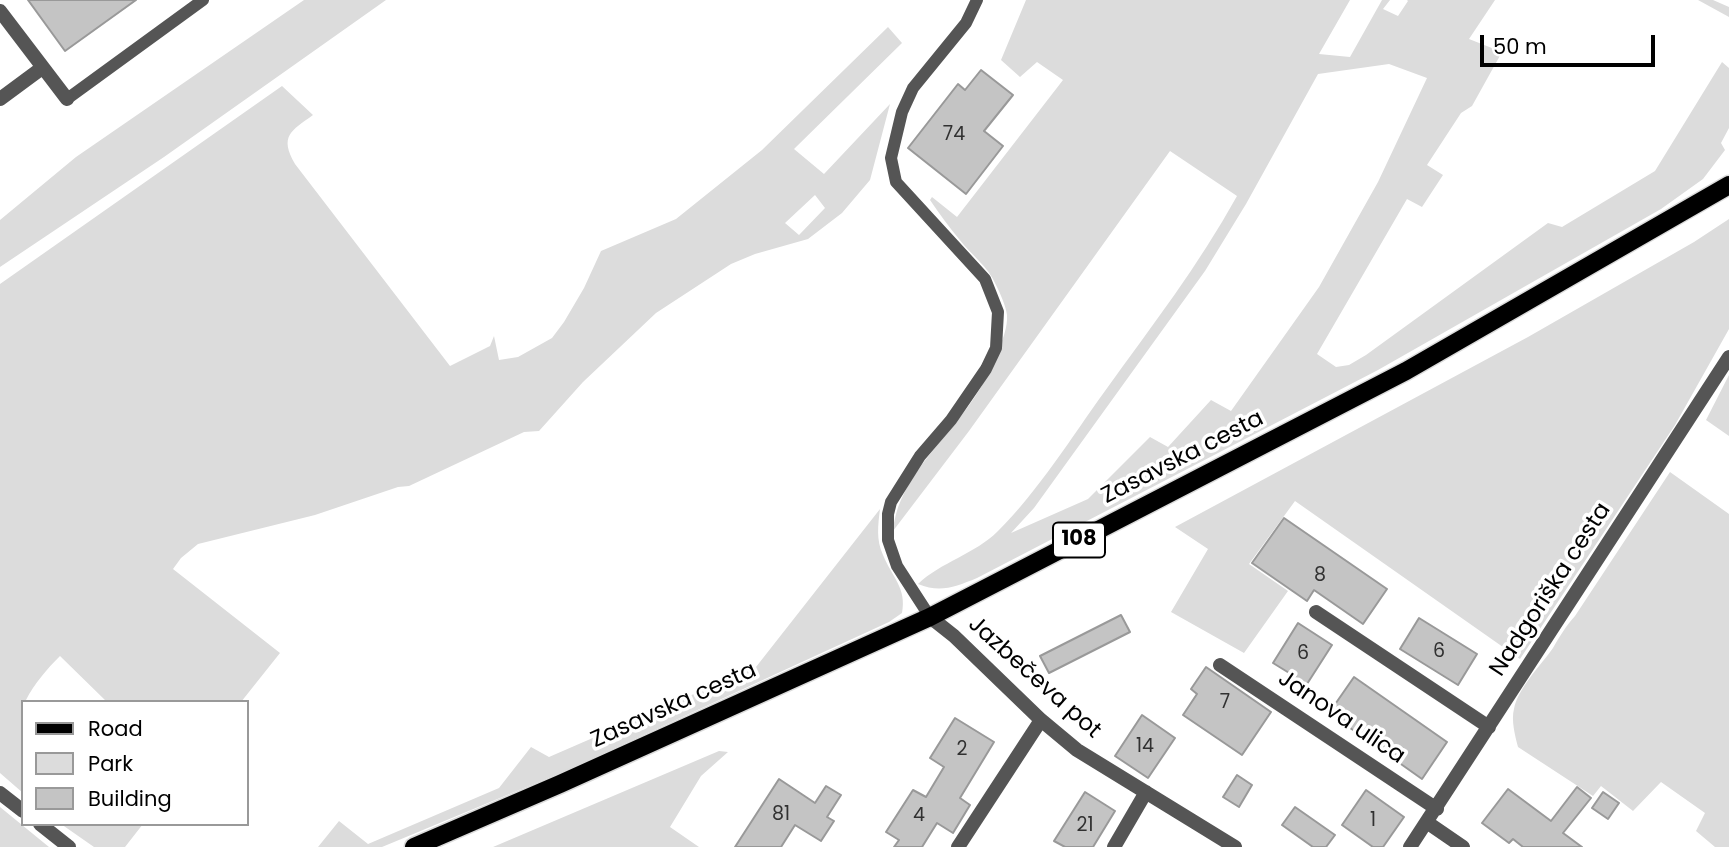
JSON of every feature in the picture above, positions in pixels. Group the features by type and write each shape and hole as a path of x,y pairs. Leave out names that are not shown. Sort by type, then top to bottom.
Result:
{"main road":[{"name":"Zasavska cesta","path":"414,847 560,785 930,617 1406,370 1729,185"}],"street":[{"path":"0,11 67,99"},
{"path":"0,99 42,68"},
{"name":"Nadgoriška cesta","path":"1410,847 1729,357"},
{"path":"1316,612 1489,727"},
{"name":"Jazbečeva pot","path":"930,617 1077,750 1235,847"},
{"name":"Janova ulica","path":"1220,665 1437,809"},
{"path":"958,847 1041,720"},
{"path":"1115,847 1146,792"},
{"path":"0,793 21,809"},
{"path":"1428,822 1463,847"},
{"path":"43,826 69,847"}],"lane":[{"path":"67,99 203,0"},
{"path":"930,617 897,566 888,540 888,514 891,502 920,456 951,420 986,369 996,348 998,312 985,279 896,182 891,158 902,112 913,88 966,23 977,0"}],"green space":[{"path":"304,0 386,0 164,157 0,267 0,220 76,157"},
{"path":"1026,0 1350,0 1319,54 1350,57 1382,0 1390,0 1383,9 1398,16 1407,0 1495,0 1469,39 1502,52 1472,106 1461,113 1427,165 1443,175 1422,207 1407,199 1317,354 1336,367 1349,365 1366,355 1548,223 1562,227 1655,171 1722,62 1729,68 1729,128 1721,143 1725,150 1703,179 1661,209 1378,370 977,578 954,586 933,588 918,584 989,539 1041,481 1174,295 1237,196 1170,151 969,431 893,531 901,500 908,486 981,388 1007,324 1005,308 993,278 930,200 932,197 957,217 1063,80 1037,62 1020,77 1001,60","holes":["1389,64 1427,78 1378,182 1319,287 1231,411 1211,400 1168,447 1150,437 1088,499 1011,533 1034,508 1205,271 1246,204 1318,74"]},
{"path":"1698,0 1713,0 1729,7 1729,17"},
{"path":"888,27 902,43 794,149 824,174 890,104 870,180 842,213 808,239 731,264 656,313 583,382 539,431 524,432 409,486 398,487 315,515 198,544 181,558 173,569 280,653 243,700 105,700 60,656 26,700 21,700 21,791 0,773 0,284 282,86 313,115 293,130 288,140 290,155 295,164 450,366 490,346 494,336 499,360 518,357 552,338 584,288 601,251 676,219 762,150","holes":["815,195 825,208 799,235 785,223"]},
{"path":"1729,219 1729,329 1675,425 1520,659 1295,501 1249,564 1288,591 1244,653 1171,612 1208,549 1175,527 1528,337 1694,242"},
{"path":"1729,375 1729,436 1706,420"},
{"path":"1670,472 1729,514 1729,847 1715,847 1696,831 1705,813 1661,782 1633,811 1601,786 1593,796 1518,747 1514,728 1516,701 1525,685 1575,616"},
{"path":"880,509 879,544 898,583 903,604 902,613 889,622 565,771 382,847 318,847 339,821 368,844 499,788 531,747 549,757 756,667"},
{"path":"719,751 728,752 701,776 670,827 699,847 493,847"},
{"path":"0,807 49,847 0,847"},
{"path":"64,826 141,826 125,847 94,847"}],"building":[{"path":"28,0 136,0 65,51"},
{"path":"981,70 1013,95 984,131 1003,146 966,194 908,148 958,84 965,90"},
{"path":"1284,518 1387,589 1363,624 1314,590 1307,601 1252,563"},
{"path":"1121,615 1130,632 1049,673 1040,656"},
{"path":"1419,618 1477,654 1458,685 1400,649"},
{"path":"1298,623 1332,645 1307,684 1273,663"},
{"path":"1206,667 1271,712 1242,755 1183,715 1197,694 1191,689"},
{"path":"1354,677 1447,742 1422,779 1329,713"},
{"path":"1142,715 1175,738 1148,778 1115,756"},
{"path":"955,718 994,742 960,798 970,805 953,833 937,823 922,847 894,847 899,840 886,832 913,790 926,797 944,767 930,758"},
{"path":"1237,775 1252,785 1239,807 1223,797"},
{"path":"779,779 815,803 826,786 841,795 827,817 834,821 821,841 795,825 781,847 735,847"},
{"path":"1577,787 1591,798 1563,833 1582,847 1523,847 1513,839 1509,843 1482,823 1508,789 1551,821"},
{"path":"1366,790 1404,817 1383,847 1373,847 1342,825"},
{"path":"1085,792 1115,811 1093,847 1065,847 1054,841"},
{"path":"1603,792 1619,803 1608,819 1592,808"},
{"path":"1295,807 1335,835 1326,847 1313,847 1282,825"}]}
